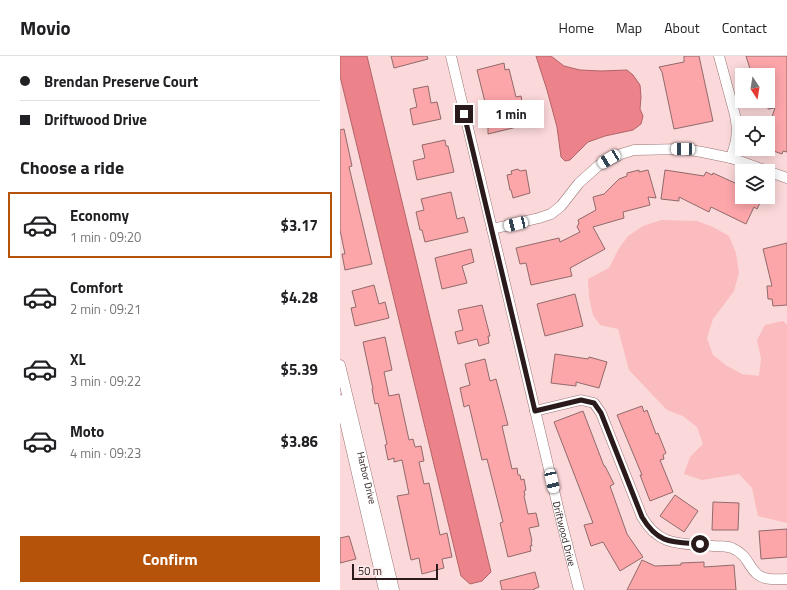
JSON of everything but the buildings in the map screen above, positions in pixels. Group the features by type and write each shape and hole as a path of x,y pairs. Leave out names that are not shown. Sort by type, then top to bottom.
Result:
{"street":[{"name":"Driftwood Drive","path":"451,56 579,590"},
{"path":"719,56 735,115 737,128 736,141 731,158"},
{"path":"492,229 551,214 561,206 588,174 598,166 621,154 634,150 683,149 702,152 731,158 787,178"},
{"name":"Harbor Drive","path":"340,365 394,590"},
{"name":"Harbor Drive","path":"340,400 384,590"},
{"path":"535,411 581,400 594,403 601,413 642,517 648,528 658,536 670,542 731,548 742,554 758,575 770,579 787,579"}],"shaded area":[{"path":"340,56 367,56 491,572 482,581 470,584 461,576 340,76"},
{"path":"536,56 551,56 564,66 580,70 627,70 633,75 640,85 640,109 643,116 641,124 633,130 605,136 588,142 570,160 565,161 561,157 557,127"},
{"path":"661,220 697,221 713,227 729,236 736,253 739,273 734,291 713,319 707,338 713,355 727,366 742,374 759,376 761,358 757,340 765,325 783,321 787,325 787,523 758,516 752,488 739,474 702,480 684,474 690,457 703,444 697,427 683,416 667,410 629,370 618,329 600,325 593,315 589,297 588,279 609,268 618,250 628,236 643,226"}],"route":[{"path":"464,114 535,411 581,400 594,403 601,413 642,517 648,528 658,536 670,542 700,544"}]}
